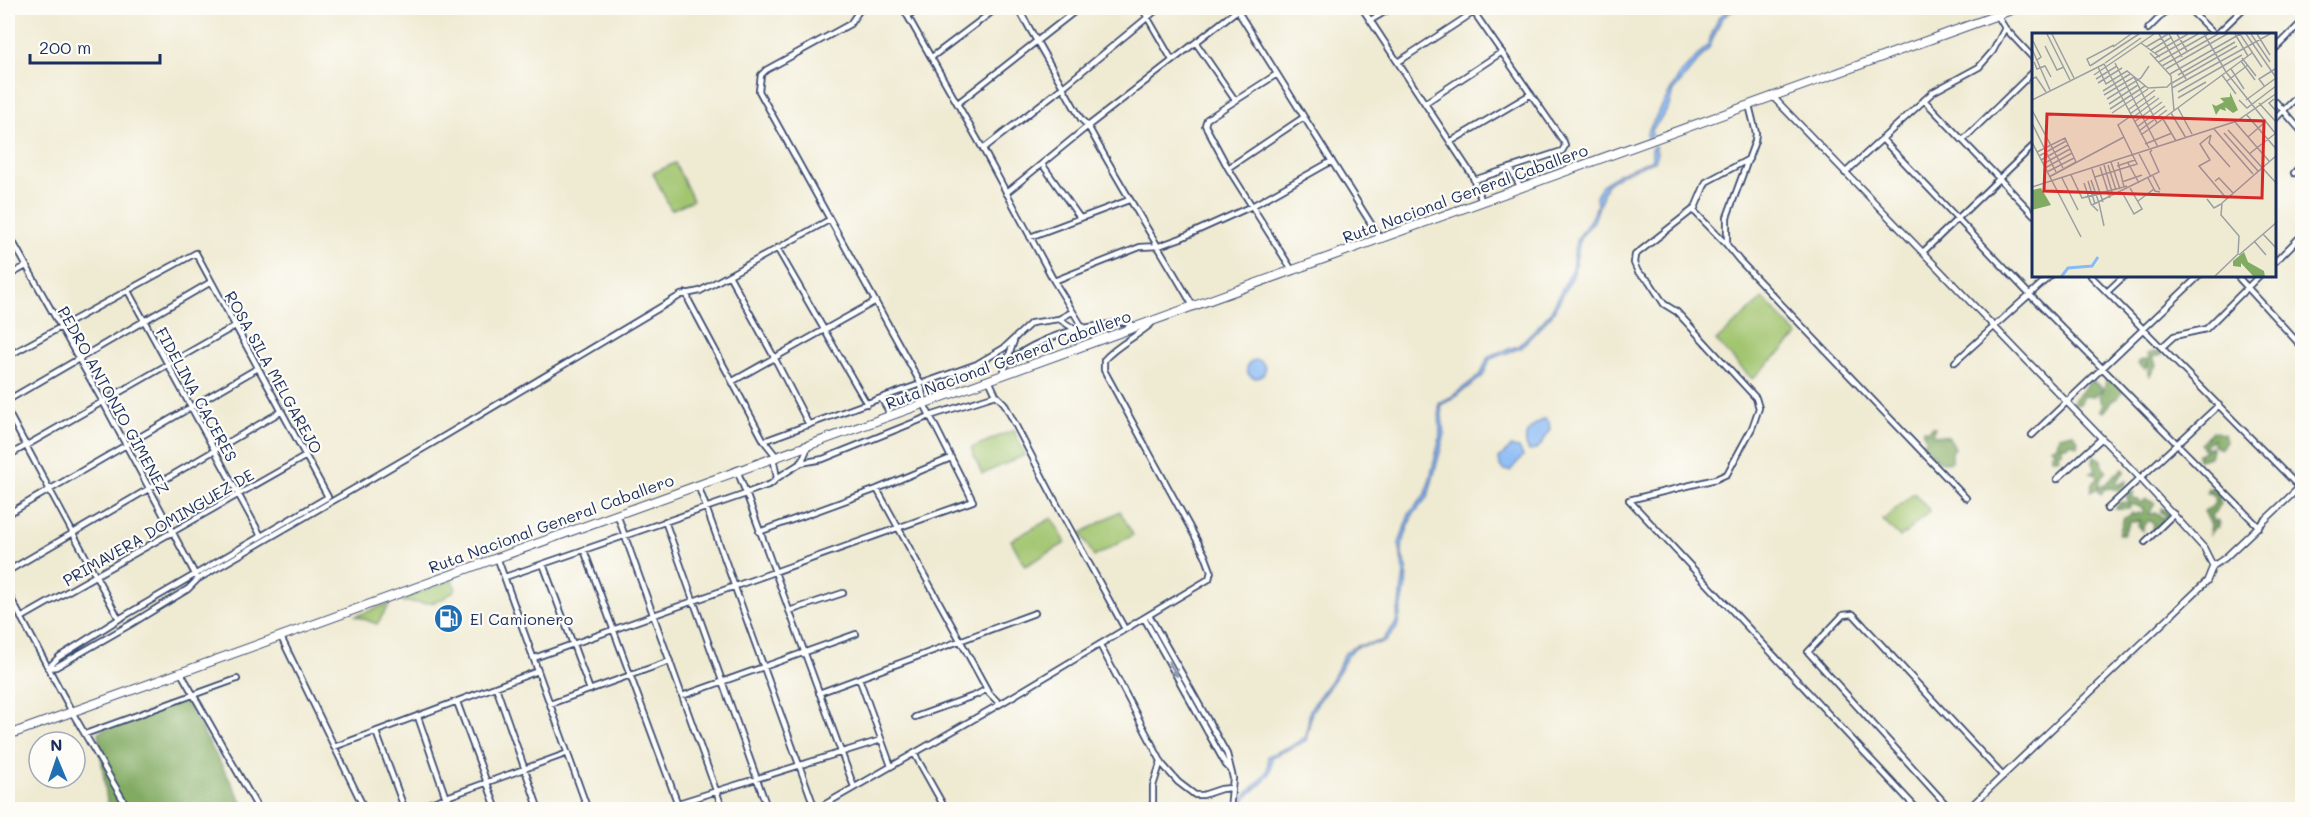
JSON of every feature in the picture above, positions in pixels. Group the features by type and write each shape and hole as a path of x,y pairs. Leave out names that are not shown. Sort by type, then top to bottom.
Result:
{"highway":[{"name":"Ruta Nacional General Caballero","path":"8,735 2017,8"}],"street":[{"path":"534,658 973,501 924,404 921,384 759,91 758,83 766,70 850,24 861,8"},
{"path":"903,8 958,103 1054,281 1083,328"},
{"path":"908,16 919,8"},
{"path":"932,57 997,8"},
{"path":"1018,8 1080,119 1088,126 1129,200 1159,246 1193,306"},
{"path":"958,103 1079,8"},
{"path":"1142,8 1172,60"},
{"path":"983,149 1160,8"},
{"path":"1362,8 1450,141 1474,180 1482,202"},
{"path":"1371,21 1391,8"},
{"path":"2148,29 2169,8"},
{"path":"2188,8 2214,33"},
{"path":"2216,33 2244,8"},
{"path":"1006,193 1239,9 1380,238"},
{"path":"1398,62 1472,10 1565,146 1562,151 1474,180"},
{"path":"1997,14 2005,28 2032,57"},
{"path":"2277,47 2302,22"},
{"path":"1845,173 1933,92 1979,67 1993,51 2005,28"},
{"path":"1196,43 1235,100"},
{"path":"1425,103 1502,52"},
{"path":"1963,140 2032,73"},
{"path":"1277,74 1208,119 1205,125 1228,168 1292,270"},
{"path":"2277,117 2302,92"},
{"path":"1450,141 1531,94"},
{"path":"1772,96 2174,514 2204,548 2213,566"},
{"path":"1924,100 2032,213"},
{"path":"2277,103 2302,132"},
{"path":"1727,245 1727,217 1753,151 1756,133 1749,104"},
{"path":"1228,168 1304,117"},
{"path":"1882,139 2030,295 2259,526"},
{"path":"1923,252 2032,148"},
{"path":"1749,159 1706,182 1693,210 1635,255 1634,263 1638,272 1649,281 1664,304 1677,312 1756,398 1759,408 1752,428 1727,474 1716,479 1629,500 1918,810"},
{"path":"1054,281 1140,247 1159,246 1181,238 1252,206 1332,161"},
{"path":"1042,164 1080,218"},
{"path":"2294,173 2302,164"},
{"path":"1510,168 1521,188"},
{"path":"1030,237 1129,200"},
{"path":"1693,210 1966,498"},
{"path":"48,668 59,657 119,619 329,499 431,444 681,295 700,291 829,220"},
{"name":"PEDRO ANTONIO GIMENEZ","path":"8,233 103,402 196,576"},
{"path":"2277,260 2302,235"},
{"path":"777,248 867,404"},
{"name":"ROSA SILA MELGAREJO","path":"128,291 196,253 329,499"},
{"path":"8,276 26,266"},
{"path":"729,275 809,425"},
{"path":"1955,362 2048,278"},
{"path":"1967,810 2207,581 2213,566 2302,487 2093,278"},
{"path":"2107,292 2122,278"},
{"path":"2032,435 2197,278"},
{"path":"2239,278 2302,347"},
{"path":"2162,347 2174,336 2206,329 2257,278"},
{"path":"8,400 212,282"},
{"path":"8,356 128,291"},
{"name":"FIDELINA CACERES","path":"128,291 262,538"},
{"path":"687,293 689,301 764,441 775,457 777,478"},
{"path":"733,381 874,302"},
{"path":"764,441 990,358 1031,323 1059,319 1072,312"},
{"path":"1059,319 1076,330"},
{"path":"698,485 815,809 1000,704 1209,579 1211,571 1205,555 1104,370 1104,360 1114,348 1135,338 1155,320"},
{"path":"1006,364 1036,345 1076,330 1123,322 1138,326"},
{"path":"8,456 235,326"},
{"path":"1003,375 1016,336"},
{"path":"8,514 258,368"},
{"path":"989,380 996,395 1010,413 1125,629"},
{"path":"505,577 771,484 801,463 823,459 930,416 996,395"},
{"path":"881,398 888,410 888,417"},
{"path":"2107,509 2219,405"},
{"path":"8,571 282,411"},
{"path":"8,412 119,619"},
{"path":"2057,479 2101,439"},
{"path":"801,463 810,444"},
{"name":"PRIMAVERA DOMINGUEZ DE","path":"21,618 306,456"},
{"path":"759,531 878,489 951,458"},
{"path":"737,470 854,787"},
{"path":"878,489 987,689 1000,704"},
{"path":"617,514 723,810"},
{"path":"2145,542 2174,514"},
{"path":"665,521 768,810"},
{"path":"584,550 680,810"},
{"path":"497,557 588,810"},
{"path":"543,564 590,690"},
{"path":"48,668 56,667 188,589 196,576"},
{"path":"8,593 83,730"},
{"path":"789,611 843,593"},
{"path":"819,693 1035,613"},
{"path":"1951,810 1808,652 1843,615 1853,614 2003,776"},
{"path":"1147,617 1226,765 1231,770 1233,778 1230,810"},
{"path":"682,696 856,634"},
{"path":"281,637 366,810"},
{"path":"1100,645 1161,761 1178,782 1195,795 1231,788"},
{"path":"550,704 670,662"},
{"path":"334,747 538,671"},
{"path":"181,673 259,810"},
{"path":"859,678 891,766"},
{"path":"87,733 237,679"},
{"path":"496,687 539,810"},
{"path":"915,717 987,689"},
{"path":"457,702 497,810"},
{"path":"418,717 450,810"},
{"path":"376,732 405,810"},
{"path":"87,737 129,810"},
{"path":"656,810 881,740"},
{"path":"411,810 568,753"},
{"path":"914,753 946,810"},
{"path":"1147,810 1153,803 1153,786 1161,761"},
{"path":"829,802 833,810"}],"green space":[{"path":"675,163 693,200 671,210 653,173"},
{"path":"1763,298 1798,336 1752,379 1716,341"},
{"path":"2158,351 2162,355 2153,357 2156,365 2150,376 2148,362 2145,369 2138,364 2150,358 2147,354"},
{"path":"2107,377 2117,380 2124,389 2118,398 2109,401 2111,403 2104,412 2100,410 2103,405 2099,396 2104,389"},
{"path":"2091,381 2102,387 2102,390 2093,397 2084,396 2080,404 2074,405 2073,400"},
{"path":"1931,427 1935,427 1932,435 1948,437 1953,443 1955,448 1952,452 1952,460 1948,463 1936,460 1933,454 1930,454 1921,444 1927,440 1923,429 1928,431"},
{"path":"1014,430 1025,455 982,474 971,448"},
{"path":"2212,431 2224,434 2226,442 2220,449 2213,444 2213,439 2206,444 2207,449 2211,446 2212,448 2210,457 2198,460 2197,455 2205,451 2201,444"},
{"path":"2073,433 2078,440 2077,446 2071,443 2062,446 2062,451 2058,452 2059,458 2052,458 2051,454 2055,451 2051,448 2057,445 2059,436"},
{"path":"2094,456 2102,460 2103,467 2107,471 2101,478 2098,488 2107,484 2123,469 2125,471 2116,481 2119,485 2126,481 2125,486 2119,491 2111,488 2104,489 2101,494 2095,489 2090,492 2092,483 2097,479 2097,475 2090,473 2096,470 2093,463"},
{"path":"2208,488 2222,491 2219,497 2221,503 2211,514 2213,522 2217,520 2220,524 2216,524 2218,527 2214,528 2209,535 2211,525 2204,511 2212,507 2215,502 2213,494 2207,493"},
{"path":"2134,492 2132,497 2141,503 2146,499 2155,503 2149,514 2157,513 2163,519 2165,515 2161,512 2161,508 2170,513 2164,523 2150,535 2154,525 2150,520 2143,526 2143,531 2138,525 2141,521 2130,522 2123,534 2119,534 2124,518 2132,513 2134,515 2143,514 2143,508 2132,504 2129,508 2116,508 2120,502 2129,503 2126,495"},
{"path":"1914,493 1930,511 1900,538 1883,520"},
{"path":"1120,511 1133,535 1094,557 1081,533"},
{"path":"1052,518 1066,543 1025,566 1011,540"},
{"path":"452,580 456,589 443,599 432,603 403,602 402,599"},
{"path":"389,605 377,624 356,616"},
{"path":"184,698 246,809 108,809 98,732"}],"water":[{"path":"1731,8 1737,8 1722,18 1709,48 1673,91 1668,109 1652,130 1652,137 1647,138 1647,133 1680,74 1707,46 1719,17"},
{"path":"1655,146 1657,153 1654,161 1622,174 1606,185 1594,221 1580,238 1573,276 1551,316 1520,348 1490,359 1483,376 1441,405 1444,437 1428,497 1412,516 1402,545 1402,556 1407,568 1406,586 1397,628 1385,642 1357,647 1348,655 1336,677 1312,711 1306,741 1272,757 1268,776 1249,795 1243,809 1239,809 1244,798 1264,776 1268,766 1268,756 1306,737 1310,709 1335,674 1345,653 1356,646 1382,641 1396,623 1404,575 1399,544 1409,514 1426,494 1440,438 1439,403 1451,397 1481,374 1491,355 1518,346 1550,313 1572,270 1576,241 1597,206 1596,197 1602,185 1620,173 1649,161 1652,158 1652,148"},
{"path":"1256,360 1262,363 1265,369 1262,375 1256,378 1250,375 1247,369 1250,363"},
{"path":"1545,419 1549,422 1550,429 1540,446 1529,451 1526,446 1528,432"},
{"path":"1511,447 1519,448 1523,456 1510,471 1503,470 1499,458"}],"place":[{"name":"El Camionero","path":"449,618"}]}
